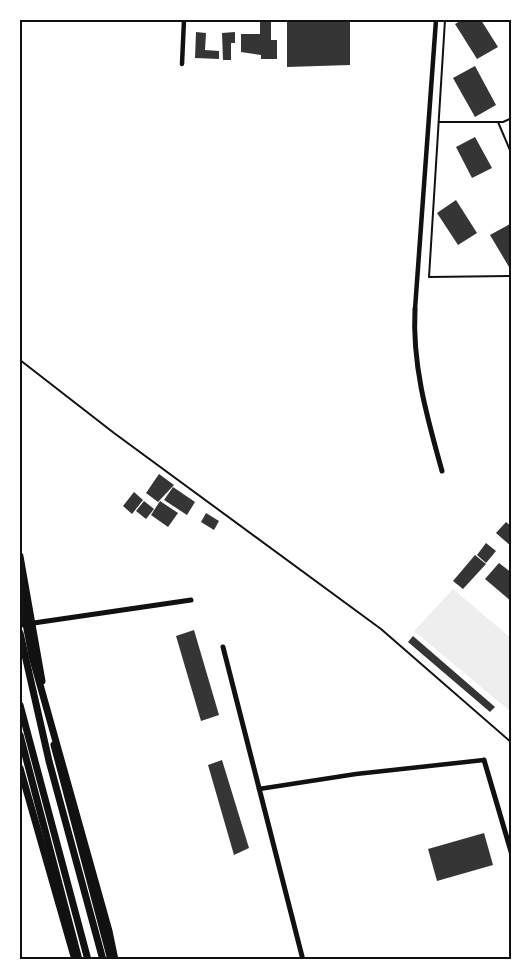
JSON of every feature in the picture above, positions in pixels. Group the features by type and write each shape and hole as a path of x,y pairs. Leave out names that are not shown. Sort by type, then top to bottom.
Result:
{"main road":[{"path":"20,556 57,759 113,960"},
{"path":"20,591 32,656 109,932 113,960"},
{"path":"20,633 49,761 103,960"},
{"path":"20,705 88,960"},
{"path":"20,735 77,960"},
{"path":"20,768 67,935 77,960"}],"street":[{"path":"182,64 184,20"},
{"path":"436,20 414,337 422,400 442,471"},
{"path":"20,625 191,600"},
{"path":"20,615 29,614"},
{"path":"224,646 303,960"},
{"path":"259,789 356,774 484,760 512,855"}],"lane":[{"path":"445,20 429,277 512,276"},
{"path":"439,122 498,122 512,118"},
{"path":"498,122 512,155"},
{"path":"20,360 114,433 381,629 512,743"}],"shaded area":[{"path":"453,589 511,638 511,712 414,631"}],"building":[{"path":"260,20 271,20 271,40 277,40 277,59 261,59 261,55 241,52 241,34 260,34"},
{"path":"287,20 350,20 350,65 287,67"},
{"path":"462,20 481,20 498,47 477,59 455,24"},
{"path":"196,32 206,33 205,50 219,51 219,59 195,58"},
{"path":"235,32 235,43 231,43 231,60 223,60 222,33"},
{"path":"475,66 496,105 475,117 453,78"},
{"path":"475,137 492,168 472,178 456,147"},
{"path":"456,200 477,233 458,245 437,213"},
{"path":"510,224 512,265 509,267 490,235"},
{"path":"159,474 174,485 158,502 146,493"},
{"path":"173,487 195,502 187,515 164,500"},
{"path":"134,492 143,500 132,514 123,506"},
{"path":"144,501 154,509 146,519 136,511"},
{"path":"160,501 178,513 168,527 151,515"},
{"path":"206,513 219,521 214,530 201,522"},
{"path":"506,522 512,527 512,547 496,533"},
{"path":"486,543 496,551 486,563 477,555"},
{"path":"475,555 486,564 463,589 453,581"},
{"path":"499,563 512,573 512,602 485,579"},
{"path":"194,630 219,715 201,721 176,636"},
{"path":"413,636 495,707 490,712 408,642"},
{"path":"222,760 249,848 234,855 208,765"},
{"path":"484,833 493,865 437,881 428,849"}]}
